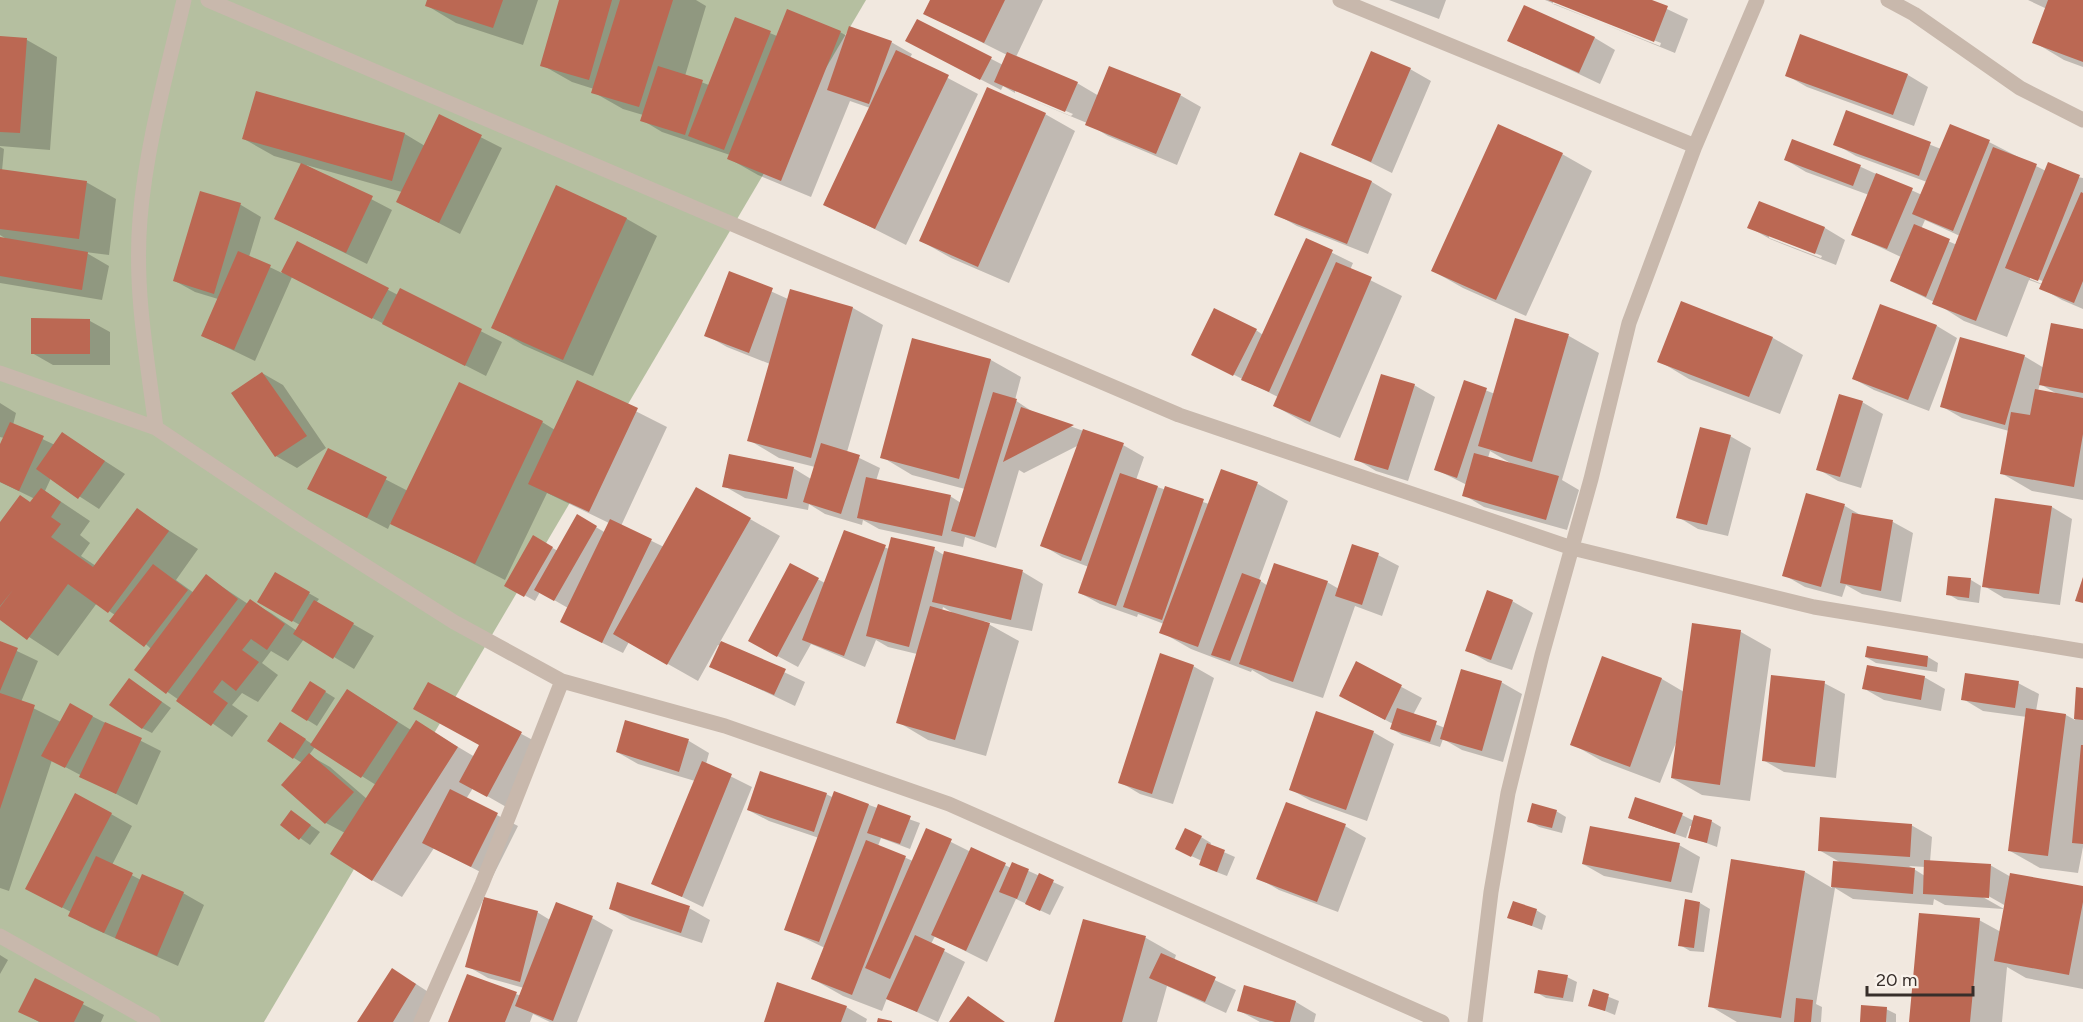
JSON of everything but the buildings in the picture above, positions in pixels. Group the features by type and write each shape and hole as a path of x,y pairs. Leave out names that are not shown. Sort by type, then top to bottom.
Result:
{"street":[{"path":"156,428 140,303 140,219 148,154 184,0"},
{"path":"208,0 1179,415 1572,548 1814,607 2083,651"},
{"path":"1340,0 1695,146"},
{"path":"1475,1022 1491,892 1508,793 1629,323 1695,146 1757,0"},
{"path":"1888,0 1914,14 2020,88 2083,120"},
{"path":"0,373 156,428 301,525 454,621 562,681 725,726 950,804 1442,1022"},
{"path":"421,1022 482,884 562,681"},
{"path":"0,936 153,1022"}],"green space":[{"path":"0,0 866,0 264,1022 0,1022"}]}
